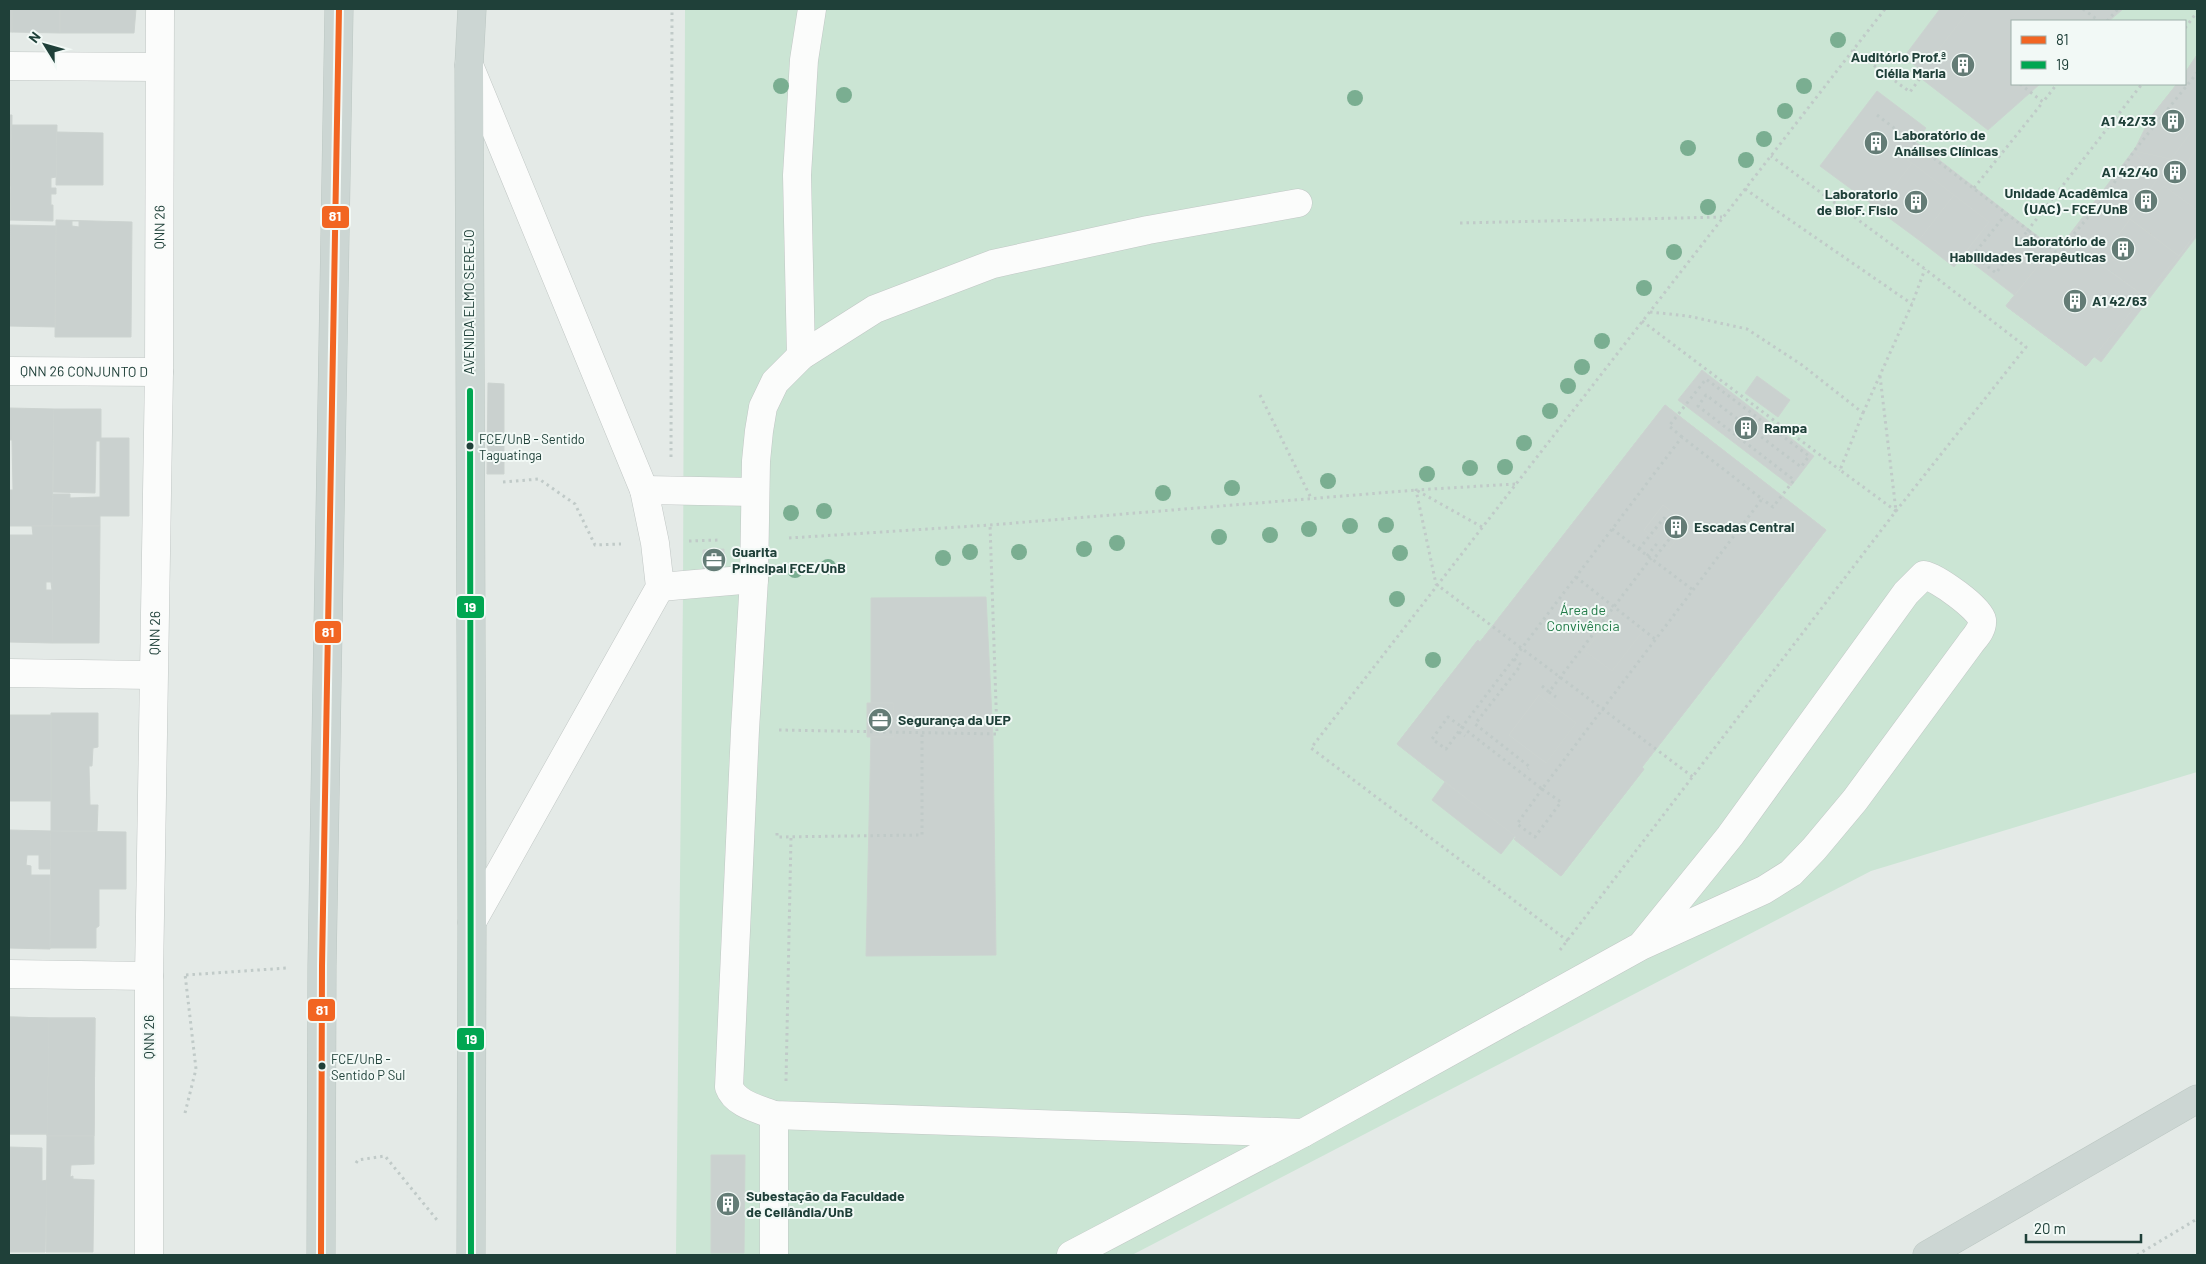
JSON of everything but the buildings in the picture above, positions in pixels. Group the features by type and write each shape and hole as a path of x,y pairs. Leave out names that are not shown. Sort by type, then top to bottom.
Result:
{"main road":[{"path":"321,1255 322,966 339,9"},
{"name":"AVENIDA ELMO SEREJO","path":"471,1255 472,922 468,64 472,9"},
{"path":"1927,1255 2197,1099"}],"street":[{"name":"QNN 26","path":"149,1255 149,976 158,372 160,9"},
{"path":"801,356 796,175 804,60 812,9"},
{"path":"468,64 644,490 655,543 660,587 472,922"},
{"path":"9,66 160,67"},
{"path":"1298,203 1148,230 993,264 875,309 801,356 775,382 764,407 759,431 755,492 754,579 745,730 729,1087 734,1096 745,1104 774,1115 1303,1133"},
{"name":"QNN 26 CONJUNTO D","path":"9,371 158,372"},
{"path":"644,490 755,492"},
{"path":"1071,1255 1303,1133 1641,946 1764,890 1802,864 1855,800 1976,637 1981,629 1982,620 1977,611 1934,576 1924,575 1916,582 1900,601 1730,836 1641,946"},
{"path":"660,587 754,579"},
{"path":"9,673 152,675"},
{"path":"9,974 149,976"},
{"path":"774,1115 774,1255"}],"path":[{"path":"671,490 672,9"},
{"path":"1568,941 1311,748 1436,584 1482,528 1885,9"},
{"path":"2083,9 2098,20"},
{"path":"2108,20 2118,9"},
{"path":"2186,27 2197,12"},
{"path":"1853,50 1910,92 1924,73"},
{"path":"1877,115 2060,255 2068,241 2106,196 2134,151 2197,73"},
{"path":"2021,85 2043,102"},
{"path":"1974,188 2056,85"},
{"path":"2006,214 1973,255 1996,273 2141,85"},
{"path":"1555,956 1896,511 2026,347 1925,269 1771,156"},
{"path":"1745,189 1912,304"},
{"path":"1460,223 1723,217"},
{"path":"1840,470 1912,304 1925,269"},
{"path":"1649,312 1688,316 1747,329 1802,365 1864,413"},
{"path":"1642,321 1896,511"},
{"path":"1880,375 1896,511"},
{"path":"1706,379 1809,456 1801,467 1706,395 1698,406 1794,480 1773,507 1762,499 1669,426 1706,379"},
{"path":"1260,395 1311,498"},
{"path":"1682,437 1576,578 1514,659 1462,728 1459,732 1446,749 1432,739 1448,717 1462,728 1542,790 1560,802 1535,837 1517,824 1542,790 1602,709 1762,499"},
{"path":"496,482 539,479 575,504 595,545 655,543"},
{"path":"754,540 990,525 1311,498 1516,484"},
{"path":"1416,490 1436,584 1693,777"},
{"path":"1416,490 1482,528"},
{"path":"1896,511 1908,497"},
{"path":"1549,692 1650,558 1678,528 1664,518 1639,550"},
{"path":"745,730 998,734 990,525"},
{"path":"1612,529 1693,590"},
{"path":"1650,558 1659,541"},
{"path":"1576,578 1655,639"},
{"path":"1514,659 1521,665 1475,724 1530,767 1528,769"},
{"path":"1542,686 1556,697"},
{"path":"777,827 777,836 922,835 922,732"},
{"path":"1459,732 1465,736"},
{"path":"786,1091 791,836"},
{"path":"186,975 284,968"},
{"path":"320,1201 358,1160 385,1156 441,1225"},
{"path":"2137,1255 2197,1219"}],"green space":[{"name":"Área de Convivência","path":"685,9 2197,9 2197,772 1871,871 1132,1255 676,1255 683,594"}],"transit line":[{"name":"81","path":"321,1255 322,966 339,9"},
{"name":"19","path":"470,391 471,1255"}],"place":[{"name":"Auditório Prof.ª Clélia Maria","path":"1963,65"},
{"name":"A1 42/33","path":"2173,121"},
{"name":"Laboratório de Análises Clínicas","path":"1876,143"},
{"name":"A1 42/40","path":"2175,172"},
{"name":"Unidade Acadêmica (UAC) - FCE/UnB","path":"2146,201"},
{"name":"Laboratorio de BioF. Fisio","path":"1916,202"},
{"name":"Laboratório de Habilidades Terapêuticas","path":"2123,249"},
{"name":"A1 42/63","path":"2075,301"},
{"name":"Rampa","path":"1746,428"},
{"name":"FCE/UnB - Sentido Taguatinga","path":"470,446"},
{"name":"Escadas Central","path":"1676,527"},
{"name":"Guarita Principal FCE/UnB","path":"714,560"},
{"name":"Segurança da UEP","path":"880,720"},
{"name":"FCE/UnB - Sentido P Sul","path":"322,1066"},
{"name":"Subestação da Faculdade de Ceilândia/UnB","path":"728,1204"}]}
